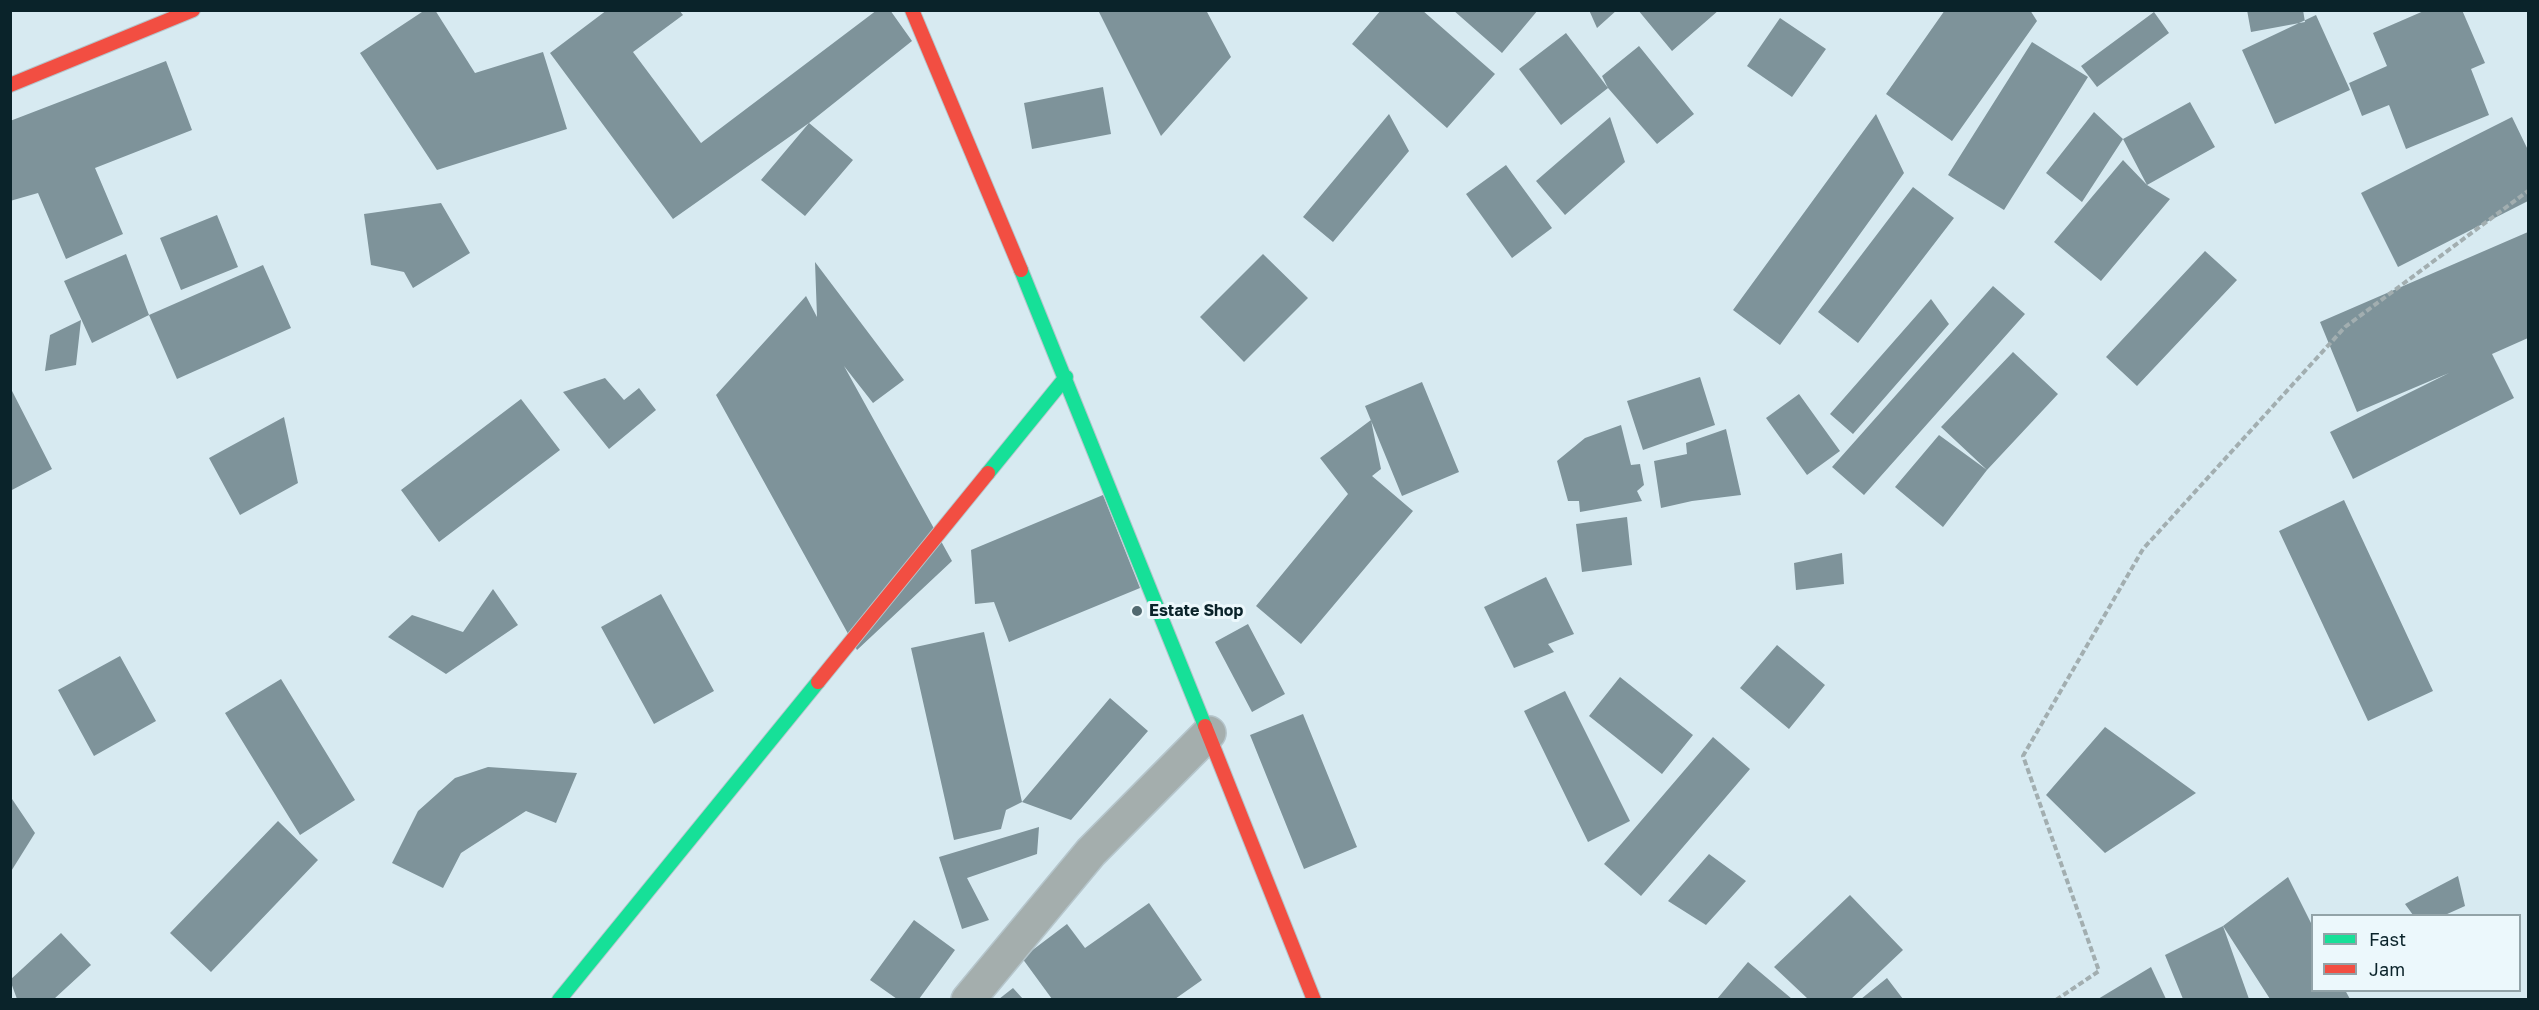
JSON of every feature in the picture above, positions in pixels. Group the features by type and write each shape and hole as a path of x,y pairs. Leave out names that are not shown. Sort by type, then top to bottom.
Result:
{"street":[{"path":"10,85 193,10"},
{"path":"912,10 1066,376 1314,999"},
{"path":"560,999 1066,376"},
{"path":"968,999 1091,852 1209,733"}],"path":[{"path":"2056,999 2099,971 2023,756 2143,549 2345,327 2529,190"}],"building":[{"path":"425,10 435,10 475,73 543,52 567,129 437,170 360,53"},
{"path":"607,10 679,10 683,15 633,52 701,143 877,10 890,10 912,41 809,123 673,219 550,53"},
{"path":"1098,10 1206,10 1231,57 1161,136"},
{"path":"1381,10 1422,10 1495,74 1447,128 1352,44"},
{"path":"1453,10 1538,10 1502,53"},
{"path":"1589,10 1617,10 1597,28"},
{"path":"1638,10 1719,10 1672,51"},
{"path":"1945,10 2030,10 2037,21 1952,141 1886,94"},
{"path":"2247,10 2303,10 2305,22 2251,32"},
{"path":"2426,10 2462,10 2485,63 2471,69 2489,115 2406,149 2389,105 2362,116 2349,83 2387,66 2373,33"},
{"path":"2154,12 2169,33 2097,87 2081,66"},
{"path":"2316,15 2350,90 2275,124 2242,50"},
{"path":"1780,18 1826,49 1792,97 1747,66"},
{"path":"1566,33 1608,88 1561,125 1519,69"},
{"path":"2032,42 2088,77 2004,210 1948,175"},
{"path":"1639,46 1694,114 1657,144 1608,88 1602,76"},
{"path":"166,61 192,130 95,168 123,234 66,259 38,193 10,201 10,121"},
{"path":"1103,87 1111,134 1032,149 1024,103"},
{"path":"2190,102 2215,147 2147,185 2123,139"},
{"path":"2094,112 2123,139 2082,202 2046,173"},
{"path":"1389,114 1409,151 1333,242 1303,217"},
{"path":"1876,114 1904,173 1780,345 1733,310"},
{"path":"1610,117 1625,162 1565,215 1536,181"},
{"path":"2512,117 2528,150 2528,201 2398,267 2361,193"},
{"path":"809,123 853,160 805,216 761,180"},
{"path":"2123,160 2147,185 2170,199 2101,281 2054,242"},
{"path":"1506,165 1552,228 1512,258 1466,194"},
{"path":"1913,187 1954,218 1858,343 1818,312"},
{"path":"441,203 470,253 413,288 404,272 371,265 364,214"},
{"path":"217,215 238,267 181,290 160,238"},
{"path":"2528,232 2528,338 2492,354 2514,398 2353,479 2330,432 2449,373 2357,412 2320,322"},
{"path":"2205,251 2237,280 2137,386 2106,357"},
{"path":"126,254 149,315 92,343 64,281"},
{"path":"1263,254 1308,298 1244,362 1200,317"},
{"path":"815,262 904,380 873,403 844,366 952,561 857,650 716,395 806,296 817,317"},
{"path":"263,265 291,328 177,379 149,315"},
{"path":"1993,286 2025,314 1864,495 1832,467"},
{"path":"1931,299 1949,324 1853,434 1830,414"},
{"path":"81,320 76,365 45,371 50,335"},
{"path":"2013,352 2058,394 1987,470 1941,427"},
{"path":"1700,377 1715,425 1643,450 1627,401"},
{"path":"605,378 624,400 639,388 656,410 609,449 563,392"},
{"path":"1422,382 1459,472 1402,496 1365,406"},
{"path":"10,387 52,469 10,491"},
{"path":"1799,394 1840,451 1807,475 1766,418"},
{"path":"521,399 560,450 439,542 401,490"},
{"path":"284,417 298,483 240,515 209,458"},
{"path":"1371,420 1381,469 1372,476 1413,511 1301,644 1256,606 1348,494 1320,458"},
{"path":"1621,425 1631,465 1640,464 1644,485 1637,491 1642,501 1580,512 1579,501 1568,501 1557,461 1585,438"},
{"path":"1726,429 1741,495 1692,501 1661,508 1654,461 1687,454 1686,443"},
{"path":"1939,435 1987,470 1943,527 1895,487"},
{"path":"1103,495 1140,588 1009,642 994,602 975,604 971,550"},
{"path":"2344,500 2433,691 2368,721 2279,531"},
{"path":"1627,517 1632,565 1582,572 1576,524"},
{"path":"1842,553 1844,584 1796,590 1794,563"},
{"path":"1546,577 1574,634 1548,644 1554,652 1514,668 1484,607"},
{"path":"493,589 518,625 446,674 388,637 412,615 463,632"},
{"path":"661,594 714,691 654,724 601,627"},
{"path":"1248,624 1285,694 1252,712 1215,642"},
{"path":"984,632 1022,802 1006,810 1001,829 954,840 911,648"},
{"path":"1777,645 1825,685 1789,729 1740,688"},
{"path":"120,656 156,721 94,756 58,690"},
{"path":"1620,677 1693,735 1662,774 1589,716"},
{"path":"281,679 355,800 300,835 225,713"},
{"path":"1565,691 1630,821 1588,842 1524,711"},
{"path":"1110,698 1148,731 1071,820 1022,802"},
{"path":"1303,714 1357,847 1304,869 1250,735"},
{"path":"2105,727 2196,793 2105,853 2046,795"},
{"path":"1713,737 1750,769 1641,896 1604,864"},
{"path":"488,767 577,773 556,823 526,811 461,853 443,888 392,863 418,811 455,778"},
{"path":"10,796 35,833 10,873"},
{"path":"278,821 318,860 211,972 170,933"},
{"path":"1039,827 1037,854 967,878 989,920 962,929 939,857"},
{"path":"1709,854 1746,881 1706,925 1668,901"},
{"path":"2458,876 2465,906 2447,914 2412,914 2405,904"},
{"path":"2288,877 2311,923 2311,992 2346,992 2350,999 2270,999 2223,926"},
{"path":"1850,895 1903,950 1851,999 1808,999 1774,967"},
{"path":"1149,903 1202,980 1175,999 1052,999 1022,958 1067,924 1085,948"},
{"path":"914,920 955,950 919,999 897,999 870,980"},
{"path":"2223,926 2249,999 2183,999 2165,955"},
{"path":"61,933 91,965 54,999 17,999 10,980"},
{"path":"1748,962 1792,999 1717,999"},
{"path":"2151,967 2166,999 2098,999"},
{"path":"1887,978 1903,999 1861,999"},
{"path":"1013,988 1023,999 999,999"}],"traffic: fast":[{"path":"1021,270 1205,726"},
{"path":"988,473 1066,377"},
{"path":"559,1000 818,682"}],"traffic: jam":[{"path":"10,85 193,10"},
{"path":"912,10 1021,270"},
{"path":"818,682 988,473"},
{"path":"1205,726 1314,1000"}],"place":[{"name":"Estate Shop","path":"1137,611"}]}
